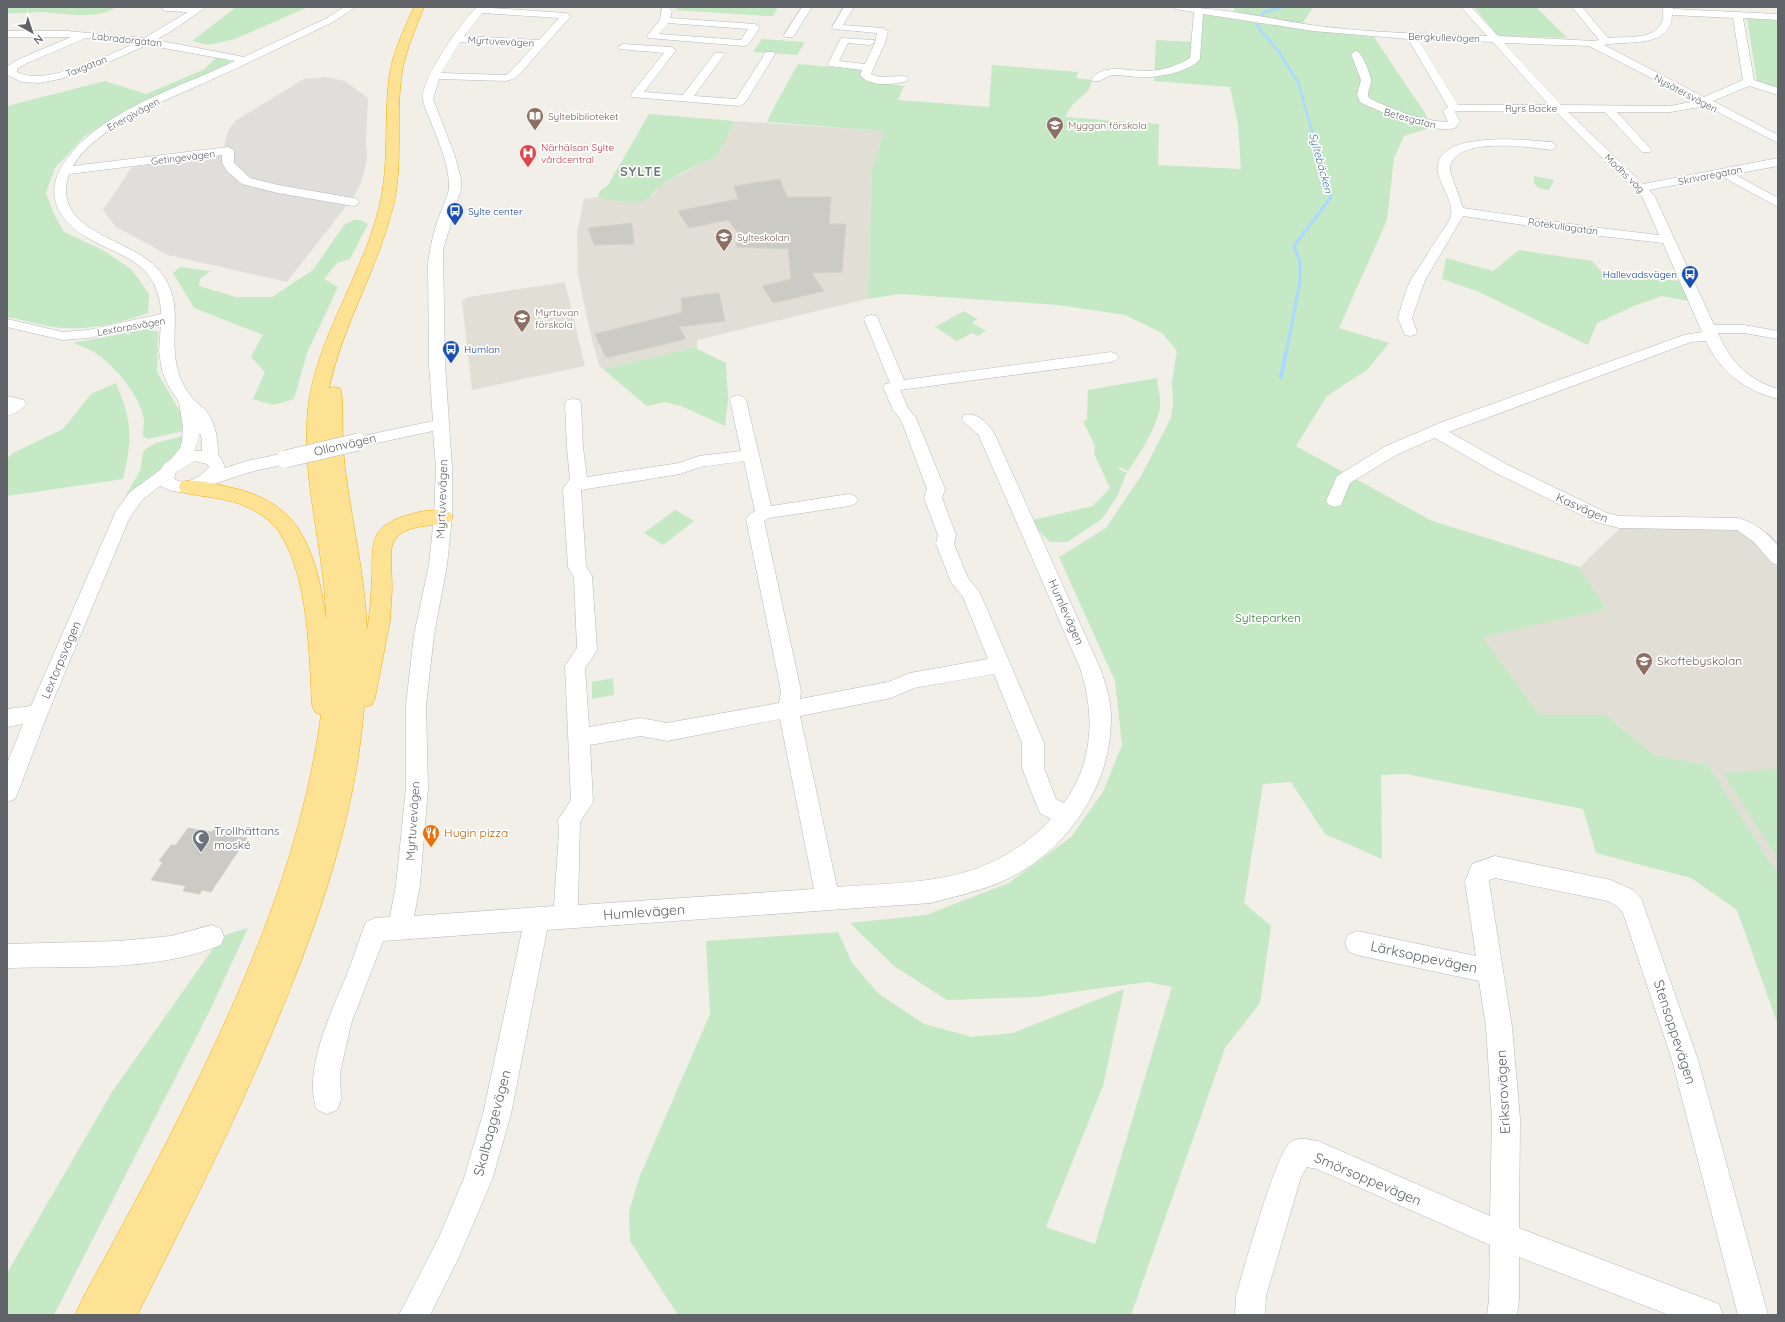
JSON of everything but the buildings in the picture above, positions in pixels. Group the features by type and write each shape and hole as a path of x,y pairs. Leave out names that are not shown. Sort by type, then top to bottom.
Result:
{"highway":[{"path":"119,1315 172,1214 230,1094 278,986 306,910 322,859 338,799 334,706 337,665 337,631 335,593 318,474 316,423 318,398 332,343 372,247 388,200 392,178 394,150 393,106 396,75 401,50 419,7"},
{"path":"92,1315 208,1093 252,995 290,893 337,756 354,693 356,626 353,587 334,470 332,420 336,378 346,340 394,221 403,177 405,74 413,43 428,7"},
{"path":"189,485 248,499 263,507 280,521 295,540 309,580 337,756"},
{"path":"337,756 363,706 371,669 382,592 381,547 385,538 400,526 419,519 443,516"}],"street":[{"name":"Energivägen","path":"168,318 169,305 165,291 158,278 146,265 133,255 93,235 76,224 61,204 59,194 60,181 72,158 86,144 124,117 330,20 351,7"},
{"path":"789,35 807,7"},
{"path":"849,7 838,27 883,31 880,43 865,75 873,80 879,81 903,79"},
{"name":"Bergkullevägen","path":"1178,7 1313,28 1411,36 1576,42 1599,42 1644,38 1659,34 1665,27 1669,9"},
{"name":"Modhs väg","path":"1466,7 1558,108 1649,197 1719,354 1735,372 1754,384 1778,394"},
{"path":"1577,7 1599,42"},
{"path":"166,8 199,8"},
{"name":"Taxgatan","path":"12,85 22,81 53,78 70,73 146,41 199,8"},
{"name":"Myrtuvevägen","path":"400,928 408,885 417,788 416,704 424,635 438,565 443,516 442,424 437,364 436,250 455,189 455,181 451,166 428,99 428,92 434,76 458,39 481,9 566,16 510,78 434,76"},
{"path":"665,9 667,11 665,20 652,36 744,43 755,27 665,20"},
{"path":"1669,9 1738,16 1778,17"},
{"path":"1097,79 1100,75 1111,72 1138,74 1156,73 1181,66 1195,59 1199,10"},
{"path":"1738,16 1749,82 1778,92"},
{"name":"Labradorgatan","path":"7,34 32,33 84,35 146,41 177,45 245,60"},
{"path":"22,81 14,78 10,73 12,68 21,62 84,35"},
{"path":"1411,36 1454,108"},
{"name":"Myrtuvevägen","path":"458,39 543,43"},
{"path":"868,67 833,64 845,40 880,43"},
{"name":"Nysätersvägen","path":"1599,42 1705,102 1778,140"},
{"path":"623,47 684,52"},
{"path":"671,50 636,94 739,103 770,54"},
{"path":"687,98 724,55 705,53"},
{"name":"Betesgatan","path":"1356,54 1366,80 1362,96 1364,100 1377,108 1430,124 1448,126 1453,122 1449,111 1454,108"},
{"name":"Ryrs Backe","path":"1454,108 1670,109 1705,102 1749,82"},
{"path":"1608,109 1646,150"},
{"path":"1410,332 1405,318 1418,280 1455,223 1458,211 1444,166 1449,154 1463,147 1480,144 1532,144 1551,146"},
{"name":"Getingevägen","path":"64,172 228,151 228,163 232,169 246,181 278,189 353,202"},
{"name":"Skrivaregatan","path":"1641,188 1778,162"},
{"path":"1722,172 1778,203"},
{"name":"Rotekullagatan","path":"1458,211 1591,231 1669,240"},
{"name":"Lextorpsvägen","path":"7,324 63,336 88,334 168,318 167,351 170,371 177,387 187,402 201,416 207,429 213,460"},
{"path":"871,318 899,386"},
{"path":"1335,501 1343,480 1392,450 1435,431 1709,332 1751,330 1778,335"},
{"path":"1068,816 1048,806 1033,768 1033,743 971,593 960,582 945,544 947,535 932,498 936,489 908,418 901,410 891,388 1111,357"},
{"path":"738,400 764,513"},
{"name":"Lextorpsvägen","path":"7,792 38,713 121,515 128,505 150,483 172,468 186,453 191,440 191,420 187,402"},
{"path":"565,917 570,832 569,820 582,802 575,666 587,650 583,576 577,567 572,489 579,480 575,448 573,404"},
{"name":"Humlevägen","path":"326,1100 327,1073 338,1024 360,974 375,930 930,892 974,881 1011,866 1042,843 1068,816 1087,783 1099,750 1101,720 1097,690 1090,668 987,435 980,425 970,419"},
{"name":"Ollonvägen","path":"189,485 247,468 442,424"},
{"name":"Kasvägen","path":"1435,431 1500,468 1602,518 1619,522 1738,524 1748,526 1756,532 1778,558"},
{"path":"577,484 680,468 699,462 751,455"},
{"name":"Ollonvägen","path":"172,468 195,456 247,468"},
{"path":"172,468 165,478 166,482 189,485 214,472 213,460"},
{"name":"Lextorpsvägen","path":"116,530 137,508 146,501 189,485"},
{"path":"828,900 788,709 791,692 755,519 764,513 849,500"},
{"path":"579,738 641,727 667,732 891,690 910,681 1000,665"},
{"path":"7,718 38,713"},
{"name":"Stensoppevägen","path":"1480,872 1494,866 1611,891 1626,898 1633,906 1685,1060 1710,1146 1753,1315"},
{"name":"Eriksrovägen","path":"1480,872 1477,882 1499,1027 1506,1119 1505,1237 1502,1315"},
{"name":"Skalbaggevägen","path":"414,1315 449,1247 478,1180 497,1114 537,919"},
{"path":"7,956 119,953 171,948 212,937"},
{"name":"Lärksoppevägen","path":"1357,943 1491,971"},
{"name":"Smörsoppevägen","path":"1250,1315 1251,1296 1285,1185 1290,1171 1300,1152 1318,1155 1505,1237"},
{"path":"1505,1237 1708,1315"}],"shaded area":[{"path":"324,77 345,81 368,98 366,140 367,157 362,181 354,196 287,282 168,255 116,227 103,210 132,167 219,156 223,151 228,131 235,121 304,79"},
{"name":"Sylteskolan","path":"734,121 884,131 872,170 867,299 697,340 697,347 603,369 599,365 591,336 578,275 577,233 584,199 598,197 620,202 653,196 661,185 702,163 715,158 727,138"},
{"name":"Myrtuvan förskola","path":"565,282 585,366 472,390 462,301 468,297"},
{"name":"Skoftebyskolan","path":"1723,518 1739,520 1771,535 1778,544 1778,874 1708,765 1654,755 1606,715 1540,715 1481,637 1607,609 1580,567 1620,528"}],"green space":[{"path":"7,7 116,7 99,14 80,15 41,12 7,13"},
{"path":"236,7 308,7 235,39 208,45 192,41"},
{"path":"678,7 778,7 773,16 767,16 676,10"},
{"name":"Sylteparken","path":"1235,7 1313,7 1302,24 1342,28 1346,34 1374,37 1427,116 1430,128 1404,136 1394,158 1387,220 1339,328 1389,343 1368,369 1327,396 1296,446 1432,521 1580,567 1607,609 1482,637 1540,715 1606,715 1654,755 1708,765 1778,874 1778,1025 1737,910 1691,878 1596,853 1583,809 1406,774 1381,775 1382,859 1325,834 1291,782 1263,784 1244,903 1271,926 1260,1003 1225,1048 1131,1315 678,1315 630,1241 629,1212 639,1178 710,1014 706,941 838,932 852,963 879,994 924,1024 972,1037 1013,1033 1124,989 1103,1086 1046,1227 1095,1244 1172,987 1148,982 1035,997 947,1000 894,966 850,923 926,915 1009,883 1071,837 1103,792 1122,745 1115,681 1059,557 1106,528 1141,476 1171,418 1173,403 1172,382 1177,351 1162,333 1125,315 1059,305 900,294 867,299 872,170 884,131 767,122 798,64 864,70 862,76 866,81 904,86 898,100 989,107 992,65 1078,72 1076,78 1092,80 1089,90 1072,105 1065,117 1159,124 1158,165 1241,169 1238,125 1230,87 1154,81 1156,40 1194,42 1196,12 1232,17"},
{"path":"1474,7 1536,7 1567,38 1500,36 1496,34"},
{"path":"1747,18 1778,19 1778,90 1757,82"},
{"path":"762,39 805,42 797,55 753,52"},
{"path":"217,57 232,62 119,115 84,137 55,168 46,193 55,216 64,232 103,250 132,270 149,294 148,313 123,321 85,328 60,328 7,317 7,106 105,81 146,94 203,70"},
{"path":"649,114 734,121 727,138 715,158 695,166 669,180 647,199 638,202 628,202 598,197 600,191 608,185"},
{"path":"1534,176 1554,180 1549,190 1539,188 1534,183"},
{"path":"354,220 361,220 368,224 350,259 337,263 324,279 338,287 307,353 294,399 273,405 253,399 265,372 251,357 263,335 194,308 173,273 180,267 210,271 200,279 199,286 236,297 272,297 313,270 344,225"},
{"path":"1519,250 1592,261 1602,272 1680,281 1689,301 1662,296 1634,306 1597,323 1588,345 1479,292 1442,279 1446,258 1493,271"},
{"path":"964,311 977,319 972,323 986,331 978,336 972,333 957,341 935,327"},
{"path":"147,329 158,332 157,372 182,415 184,431 148,439 143,436 144,420 138,401 119,374 96,353 73,343"},
{"path":"697,347 697,349 726,363 728,400 725,426 681,406 665,402 647,406 603,369"},
{"path":"1157,378 1160,400 1159,413 1142,450 1128,471 1116,466 1122,471 1127,472 1118,495 1102,519 1067,542 1050,542 1036,528 1033,520 1093,506 1110,488 1094,454 1095,446 1083,421 1087,420 1088,390"},
{"path":"116,383 125,409 129,430 128,452 123,479 7,496 7,458 13,453 63,429 91,394"},
{"path":"186,435 183,443 172,459 134,491 126,495 140,471 143,452 147,448 156,443"},
{"path":"675,510 694,521 663,545 644,533"},
{"path":"613,678 614,695 592,699 592,682"},
{"path":"1778,769 1778,859 1723,773"},
{"path":"248,928 210,1010 54,1315 7,1315 7,1273 112,1092 222,936"}],"waterway":[{"name":"Syltebäcken","path":"1261,17 1264,12 1282,7"},
{"name":"Syltebäcken","path":"1260,22 1257,26 1279,52 1298,82 1319,156"},
{"name":"Syltebäcken","path":"1286,353 1300,282 1300,262 1294,246 1331,197 1319,155"},
{"name":"Syltebäcken","path":"1281,377 1286,352"}],"place":[{"name":"Syltebiblioteket","path":"535,131"},
{"name":"Myggan förskola","path":"1055,140"},
{"name":"Närhälsan Sylte vårdcentral","path":"528,168"},
{"name":"Sylte center","path":"455,226"},
{"name":"Sylteskolan","path":"724,252"},
{"name":"Hallevadsvägen","path":"1690,289"},
{"name":"Myrtuvan förskola","path":"522,333"},
{"name":"Humlan","path":"451,364"},
{"name":"Skoftebyskolan","path":"1644,676"},
{"name":"Hugin pizza","path":"431,848"},
{"name":"Trollhättans moské","path":"201,853"}],"district":[{"name":"SYLTE","path":"641,171"}]}
